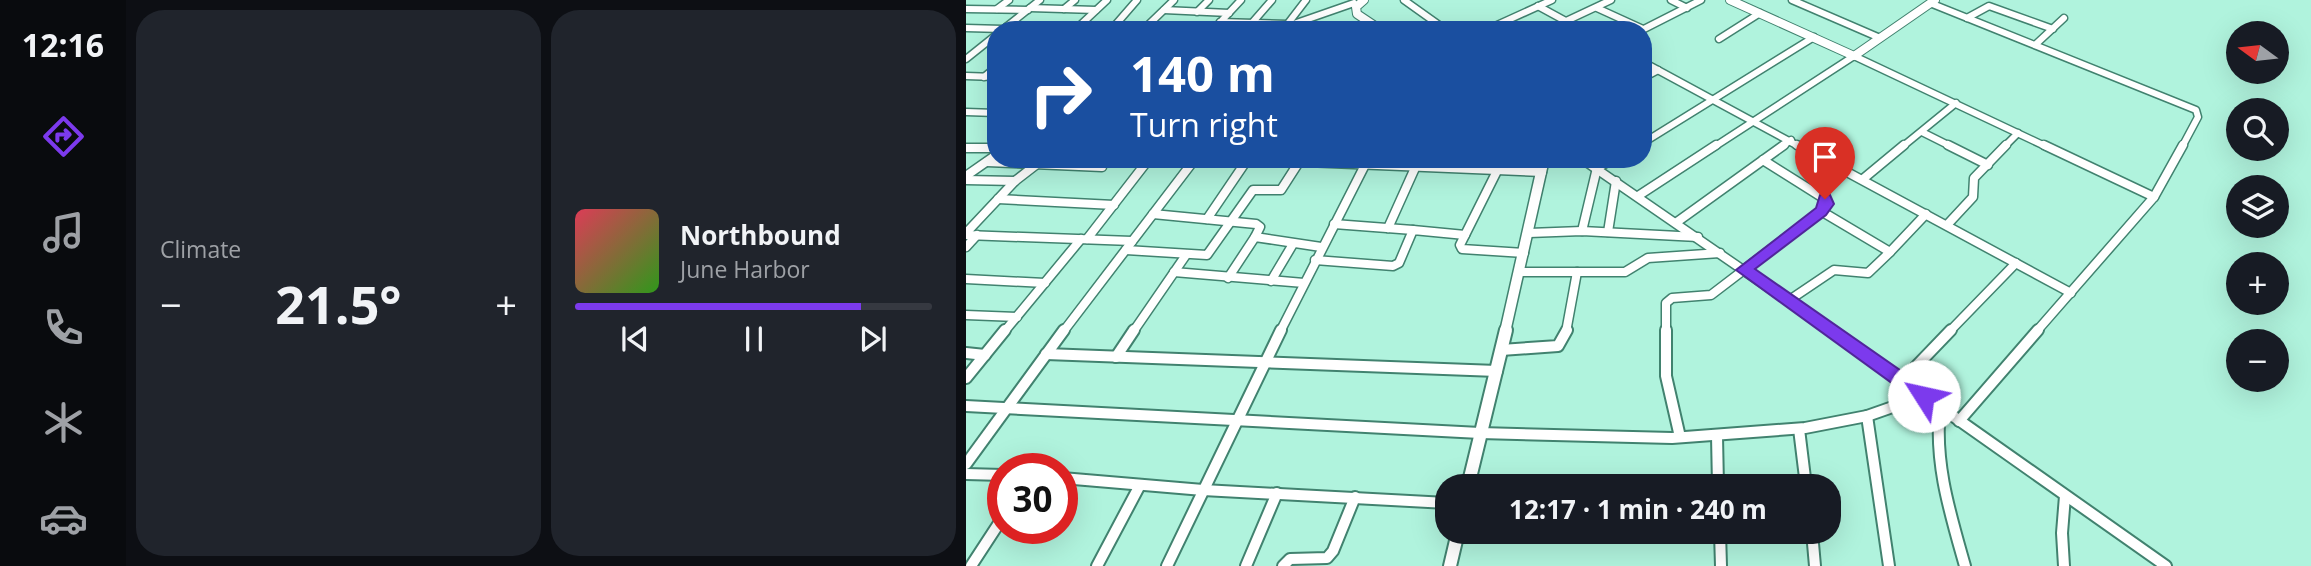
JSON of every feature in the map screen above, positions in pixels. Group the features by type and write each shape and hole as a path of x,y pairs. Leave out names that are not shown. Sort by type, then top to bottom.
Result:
{"street":[{"path":"975,8 985,0"},
{"path":"997,9 1009,0"},
{"path":"1014,21 1040,0"},
{"path":"1064,9 1076,0"},
{"path":"1084,21 1107,0"},
{"path":"1119,21 1137,0"},
{"path":"1152,21 1174,0"},
{"path":"1197,12 1209,0"},
{"path":"1221,21 1241,0"},
{"path":"1254,21 1272,0"},
{"path":"1290,21 1306,0"},
{"path":"1406,2 1417,0"},
{"path":"1506,21 1552,0"},
{"path":"1538,6 1565,21 1611,0"},
{"path":"1671,0 1687,8"},
{"path":"1652,25 1701,0"},
{"path":"1737,1 2154,197"},
{"path":"1798,1 1880,38"},
{"path":"1307,21 1356,2 1357,14 1368,21"},
{"path":"1406,2 1433,21"},
{"path":"1638,196 1933,2 2198,112 2198,117 2154,197 1959,421"},
{"path":"1967,18 1989,6 2053,29"},
{"path":"1597,8 1625,21"},
{"path":"966,9 1096,10"},
{"path":"1164,10 1229,13"},
{"path":"1719,39 1760,13"},
{"path":"2035,45 2064,18"},
{"path":"966,28 987,29"},
{"path":"1652,137 1814,37"},
{"path":"966,59 987,42"},
{"path":"1652,67 2071,293"},
{"path":"1652,73 1658,70"},
{"path":"966,76 987,76"},
{"path":"1864,179 1956,103"},
{"path":"966,112 987,113"},
{"path":"1922,132 1988,165"},
{"path":"1947,225 1973,197 1975,178 2018,133"},
{"path":"1676,222 1791,140"},
{"path":"966,148 987,148"},
{"path":"1680,438 1666,376 1666,303 1672,298 1711,295 1827,204 1825,199 1763,160"},
{"path":"966,178 987,162"},
{"path":"966,234 1015,181 1032,168"},
{"path":"966,377 1114,205 1142,168"},
{"path":"966,464 1005,408 1188,168"},
{"path":"1207,219 1242,168"},
{"path":"966,234 1084,239 1186,255 1207,255 1253,190 1281,190 1295,168"},
{"path":"1167,566 1321,247 1364,168"},
{"path":"1388,228 1415,168 1542,172"},
{"path":"1498,168 1460,246 1462,249 1524,253"},
{"path":"1471,474 1543,168"},
{"path":"1582,231 1597,168 2165,566"},
{"path":"966,178 1015,181"},
{"path":"1608,232 1615,181"},
{"path":"998,199 1114,205"},
{"path":"1821,211 1890,252"},
{"path":"1153,214 1256,224 1261,228 1228,278"},
{"path":"1788,301 1834,270 1868,273 1926,214"},
{"path":"1334,224 1465,235"},
{"path":"1315,260 1393,266 1399,262 1413,230"},
{"path":"1529,233 1582,231 1698,237"},
{"path":"966,247 977,235"},
{"path":"1255,237 1321,247"},
{"path":"1271,281 1293,244"},
{"path":"1520,272 1625,272 1648,258 1721,253"},
{"path":"1116,357 1186,255"},
{"path":"1902,381 2016,263"},
{"path":"1174,272 1304,283"},
{"path":"1501,351 1558,346 1567,330 1577,272"},
{"path":"966,279 1045,284"},
{"path":"966,314 1017,317"},
{"path":"966,353 985,355"},
{"path":"1046,354 1497,371"},
{"path":"966,406 1480,433 1680,438 1799,429 1867,416 1924,396"},
{"path":"1940,408 1936,441 1942,485 1965,566"},
{"path":"1867,416 1889,566"},
{"path":"1799,429 1805,474"},
{"path":"1717,436 1718,474"},
{"path":"966,474 987,475"},
{"path":"1078,479 1203,490 1435,502"},
{"path":"1097,566 1140,485"},
{"path":"1246,566 1277,493"},
{"path":"2064,566 2062,533 2065,496"},
{"path":"1283,566 1290,559 1327,558 1334,551 1355,497"},
{"path":"971,566 987,542"},
{"path":"1450,566 1455,544"},
{"path":"1720,544 1721,566"},
{"path":"1813,544 1815,566"}],"route":[{"path":"1825,199 1827,204 1821,211 1744,270 1924,396"}]}
